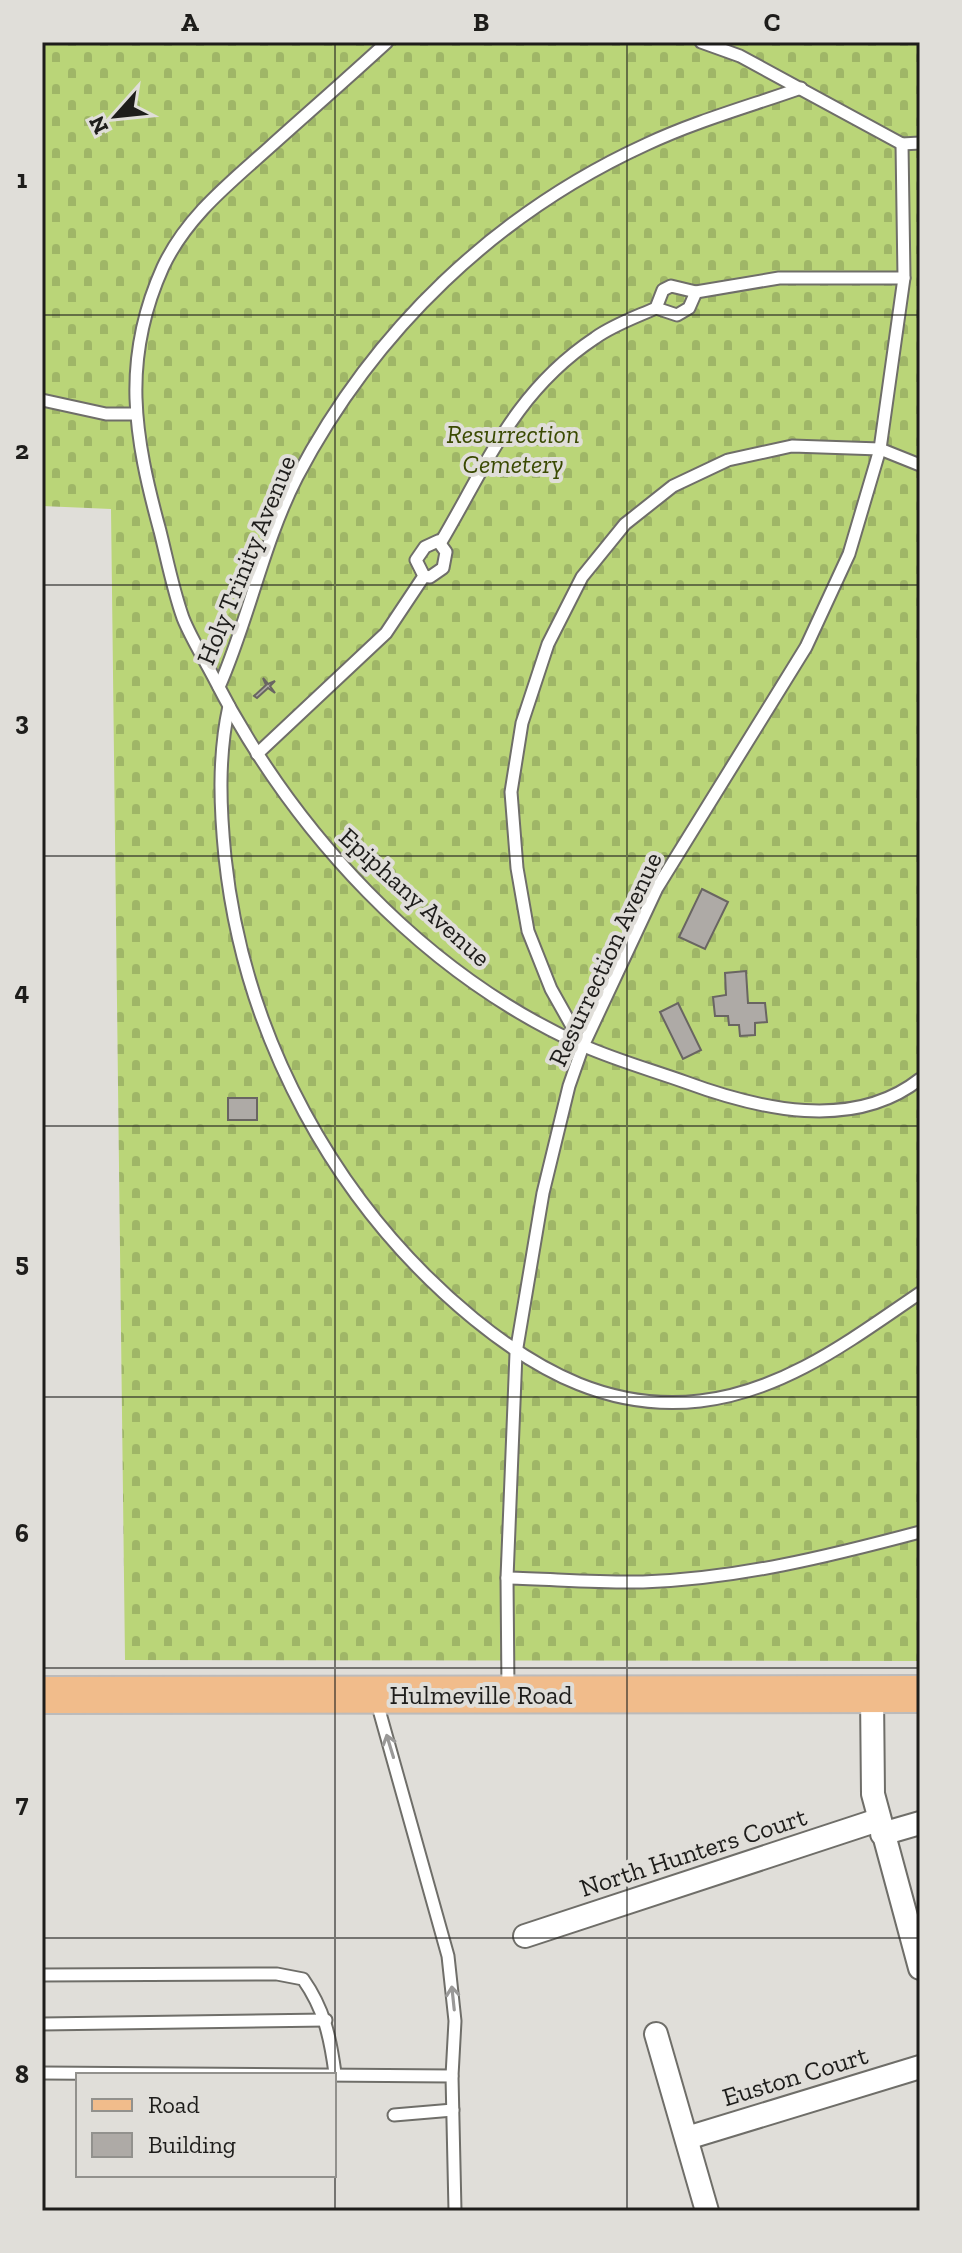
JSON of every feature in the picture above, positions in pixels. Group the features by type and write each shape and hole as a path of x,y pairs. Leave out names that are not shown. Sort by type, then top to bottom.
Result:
{"main road":[{"name":"Hulmeville Road","path":"42,1695 920,1694"}],"street":[{"path":"872,1695 872,1766 880,1827 920,1968"},
{"name":"North Hunters Court","path":"525,1936 880,1827 920,1823"},
{"path":"656,2034 707,2211"},
{"name":"Euston Court","path":"687,2138 920,2067"}],"lane":[{"name":"Epiphany Avenue","path":"387,42 187,223 163,268 136,346 135,414 154,508 183,617 257,754 314,835 373,896 444,959 500,1000 583,1046 713,1093 777,1108 839,1111 879,1101 920,1079"},
{"path":"701,42 740,56 902,144 920,143"},
{"name":"Holy Trinity Avenue","path":"219,687 240,638 262,565 296,479 372,358 428,297 488,240 566,186 648,143 801,88"},
{"name":"Resurrection Avenue","path":"508,1695 507,1578 516,1353 543,1193 569,1086 583,1046 657,888 806,647 849,554 880,449 904,278 902,144"},
{"path":"441,542 510,419 551,373 596,337 656,308 663,290 671,286 696,292 779,278 904,278"},
{"path":"656,308 677,315 689,308 696,292"},
{"path":"42,400 106,414 135,414"},
{"path":"583,1046 551,989 528,931 517,868 511,792 522,723 548,644 582,577 625,524 673,486 728,460 792,446 880,449 920,465"},
{"path":"441,542 446,552 443,568 430,577 424,576 418,567 419,552 432,543 441,542"},
{"path":"257,754 386,633 424,576"},
{"name":"Holy Trinity Avenue","path":"229,706 222,737 221,820 231,915 253,993 294,1093 326,1152 377,1223 446,1296 516,1353 574,1385 634,1398 698,1401 757,1390 790,1375 835,1351 920,1293"},
{"path":"507,1578 644,1582 719,1574 811,1561 920,1532"},
{"path":"375,1695 448,1956 455,2021 452,2076 455,2211"},
{"path":"42,1975 277,1974 303,1979 320,2003 326,2020 335,2073"},
{"path":"42,2024 326,2020"},
{"path":"42,2073 76,2073"},
{"path":"336,2073 452,2076"},
{"path":"394,2115 453,2110"}],"green space":[{"name":"Resurrection Cemetery","path":"42,42 920,42 920,1661 125,1660 111,509 42,506"}],"building":[{"path":"263,678 268,684 275,681 270,686 275,693 268,688 257,698 254,696 266,685"},
{"path":"702,889 728,902 705,949 679,937"},
{"path":"746,971 748,1003 765,1003 767,1022 755,1023 755,1035 740,1036 739,1025 729,1025 728,1016 715,1016 713,997 726,995 725,973"},
{"path":"678,1003 701,1050 683,1059 660,1012"},
{"path":"228,1098 257,1098 257,1120 228,1120"}]}
